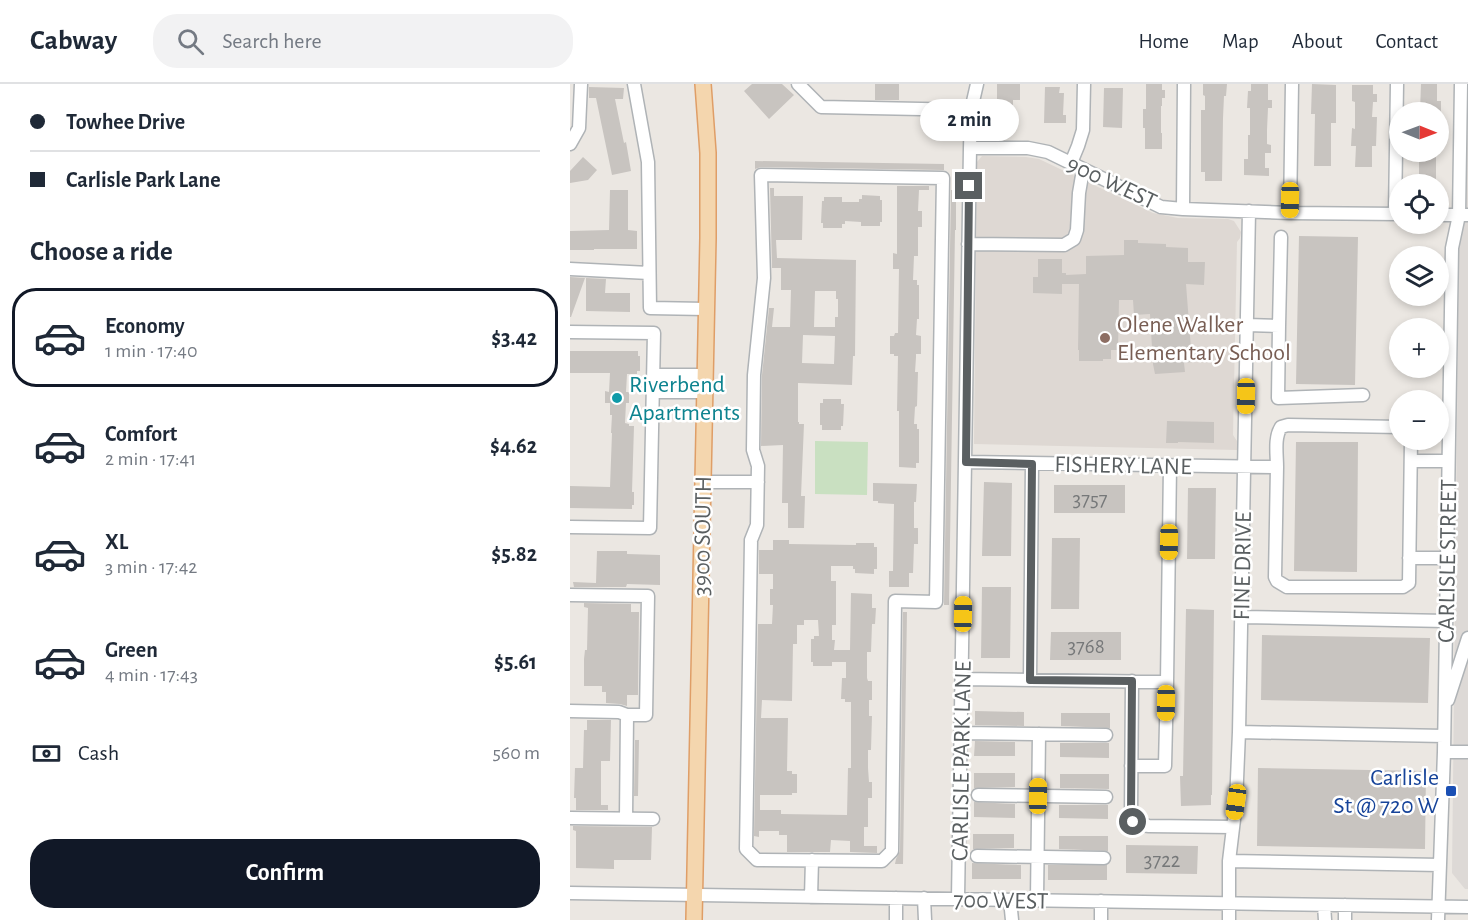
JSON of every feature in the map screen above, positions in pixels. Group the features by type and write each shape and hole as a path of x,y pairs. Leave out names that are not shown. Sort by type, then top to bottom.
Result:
{"main road":[{"name":"3900 SOUTH","path":"694,920 708,153 703,84"}],"street":[{"path":"570,144 579,128 580,84"},
{"path":"634,84 648,162 650,308 706,309"},
{"path":"798,84 821,107 971,110"},
{"name":"CARLISLE PARK LANE","path":"958,899 970,148 971,110 977,84"},
{"path":"1071,163 1083,130 1084,84"},
{"path":"1183,209 1184,84"},
{"path":"1290,213 1292,84"},
{"path":"1397,84 1397,174"},
{"name":"CARLISLE STREET","path":"1438,920 1444,752 1452,248 1464,215 1464,115 1461,84"},
{"name":"900 WEST","path":"970,148 1028,148 1048,152 1161,207 1249,212 1389,214"},
{"path":"968,244 1064,244 1074,239 1077,230 1083,170"},
{"path":"760,175 943,178 936,602 895,601 892,848 882,861 757,860 746,849 752,540 757,525 758,482 758,466 753,450 754,375 764,278 760,175"},
{"name":"FINE DRIVE","path":"1229,920 1229,861 1236,802 1239,732 1249,212"},
{"path":"1281,237 1278,398 1363,395"},
{"path":"570,269 649,273"},
{"path":"1247,325 1279,326"},
{"path":"570,332 654,333 650,528 570,527"},
{"path":"654,375 705,375"},
{"path":"653,392 705,392"},
{"path":"1389,427 1288,425 1281,427 1278,431 1275,578 1281,585 1287,587 1403,587 1408,583 1411,450"},
{"path":"1412,461 1448,461"},
{"name":"FISHERY LANE","path":"966,462 1276,467"},
{"path":"1030,680 1032,464"},
{"path":"1131,766 1165,766 1170,466"},
{"path":"703,482 758,482"},
{"path":"1409,558 1446,558"},
{"path":"570,595 648,596 646,715 570,711"},
{"path":"1241,617 1446,621"},
{"path":"1444,712 1468,637 1446,635"},
{"path":"962,679 1167,682"},
{"path":"1132,681 1131,814 1134,824 1233,827"},
{"path":"626,818 627,715"},
{"path":"1239,732 1444,736"},
{"path":"962,734 1106,735"},
{"path":"1037,900 1039,734"},
{"path":"1444,752 1468,752"},
{"path":"978,795 1106,797"},
{"path":"570,818 653,819"},
{"path":"977,856 1104,858"},
{"path":"811,897 812,860"},
{"path":"1229,861 1440,865"},
{"name":"700 WEST","path":"570,893 1468,907"},
{"path":"896,898 896,920"},
{"path":"924,898 925,920"},
{"path":"1010,900 1012,920"},
{"path":"1101,901 1101,920"},
{"path":"1324,905 1324,920"},
{"path":"1345,905 1345,920"}],"shaded area":[{"path":"1468,108 1468,889 1465,889 1452,873 1459,245 1465,211"},
{"name":"Olene Walker Elementary School","path":"982,156 1039,159 1153,213 1178,218 1234,221 1241,232 1237,242 1233,435 1237,441 1237,450 974,444 977,162"}],"green space":[{"path":"815,441 868,442 867,495 815,494"}],"building":[{"path":"752,84 782,84 794,95 769,119 744,91"},
{"path":"875,84 899,84 899,100 875,100"},
{"path":"997,84 1020,84 1020,100 1013,100 1013,123 990,122 990,114 993,114 994,105 997,105"},
{"path":"1146,84 1162,84 1162,90 1165,90 1165,98 1162,98 1161,106 1162,149 1145,149 1143,109 1146,109"},
{"path":"1203,84 1227,84 1226,96 1224,96 1222,181 1205,181 1205,172 1201,172 1201,110 1205,110"},
{"path":"1251,84 1268,84 1268,100 1272,100 1272,108 1268,108 1267,130 1267,144 1271,145 1271,153 1265,153 1265,168 1269,168 1269,176 1244,175 1244,159 1248,159 1248,135 1250,135 1250,108 1247,108 1248,91 1251,91"},
{"path":"1312,84 1336,85 1336,123 1331,123 1331,166 1314,166 1315,114 1311,114"},
{"path":"1421,84 1437,84 1437,101 1441,102 1420,102"},
{"path":"1352,85 1373,85 1373,94 1377,94 1377,102 1373,102 1372,117 1377,117 1376,146 1372,146 1372,167 1355,167 1356,146 1351,146 1352,128 1355,129 1355,102 1352,101"},
{"path":"589,87 624,88 623,99 615,99 631,171 612,175 596,98 589,98"},
{"path":"1045,87 1060,87 1059,93 1064,93 1063,115 1066,115 1066,123 1044,123"},
{"path":"1104,88 1123,88 1122,128 1103,127"},
{"path":"583,157 597,170 588,180 570,183 570,171"},
{"path":"755,161 944,164 944,170 761,167 755,169"},
{"path":"1419,162 1436,162 1436,174 1419,174"},
{"path":"897,186 929,186 929,190 919,190 918,211 922,211 922,227 918,227 918,256 914,256 913,280 917,280 917,285 919,285 919,319 917,319 916,335 921,336 921,354 916,354 915,372 918,372 914,424 917,424 917,429 919,429 919,463 916,463 916,468 899,467 898,356 890,354 890,336 898,333 899,269 893,269 893,253 897,254"},
{"path":"770,188 774,188 774,196 803,196 802,240 776,240 777,258 856,260 855,356 853,356 852,385 798,383 798,422 804,424 801,496 805,496 804,528 788,528 788,503 782,503 783,445 761,446 762,375 769,308 774,308 772,327 790,327 791,290 781,290 781,268 772,268","holes":["815,291 836,291 838,317 835,317 835,327 814,327","803,335 835,336 834,364 802,363"]},
{"path":"610,190 628,190 628,230 637,231 637,249 570,250 570,231 609,230"},
{"path":"951,190 956,190 956,230 949,605 944,605"},
{"path":"862,195 880,196 882,222 880,226 861,226 861,222 845,221 842,228 823,228 823,223 821,223 824,197 842,197 842,202 859,202"},
{"path":"1299,236 1358,237 1355,385 1296,384"},
{"path":"1124,240 1188,248 1188,262 1205,262 1204,285 1186,284 1192,362 1184,363 1185,372 1155,374 1150,314 1134,315 1133,300 1119,300 1118,350 1111,350 1111,359 1079,361 1079,284 1062,284 1062,294 1033,293 1033,277 1038,277 1038,259 1062,259 1062,273 1066,275 1086,274 1086,256 1124,255"},
{"path":"570,277 585,278 571,317 570,317"},
{"path":"586,278 606,279 605,293 630,293 630,312 586,311"},
{"path":"570,351 638,351 638,356 640,356 640,371 637,371 637,374 627,374 626,392 629,392 629,403 626,403 625,423 634,426 632,492 634,492 634,505 632,509 570,508 570,486 610,487 612,415 610,415 610,403 605,403 605,391 609,392 610,373 570,373"},
{"path":"823,399 841,399 841,404 844,404 841,430 822,430 820,403 823,403"},
{"path":"1167,421 1214,422 1214,443 1166,443"},
{"path":"1296,442 1358,442 1357,572 1294,571"},
{"path":"984,482 1012,483 1011,556 982,556"},
{"path":"873,483 917,484 914,528 918,528 918,544 914,544 913,573 909,573 909,587 889,587 889,571 893,571 894,504 873,501"},
{"path":"1054,485 1125,485 1125,513 1054,513"},
{"path":"1188,488 1216,488 1215,559 1187,559"},
{"path":"1052,538 1080,538 1079,609 1051,609"},
{"path":"773,540 789,540 789,544 874,543 874,547 877,547 877,569 874,569 874,574 855,573 853,566 831,566 831,581 836,581 836,625 832,625 834,650 850,650 851,593 872,594 872,608 876,608 875,624 872,624 871,652 867,652 867,678 868,681 872,681 872,700 869,700 869,716 872,716 871,750 868,750 868,768 869,782 872,782 872,798 868,798 868,827 864,827 864,846 877,846 877,853 850,852 850,841 831,840 830,852 787,852 787,835 779,835 779,831 759,831 759,837 754,836 758,624 772,624 773,605 770,605 770,589 773,589 773,574 759,574 759,550 773,550","holes":["804,620 818,620 819,636 811,639 813,666 832,666 832,662 846,662 846,678 842,678 841,699 851,702 851,768 848,768 847,815 781,814 781,810 760,810 760,795 797,793 797,774 787,771 788,718 761,718 762,700 792,701 793,644 797,644 797,625 804,625"]},
{"path":"597,551 627,551 627,554 660,555 660,585 574,587 573,582 596,583"},
{"path":"982,587 1011,587 1010,658 981,658"},
{"path":"584,603 631,604 631,612 639,612 638,695 627,695 627,706 606,703 606,692 602,692 602,686 584,686 588,608 584,607"},
{"path":"1186,609 1214,610 1211,805 1181,806"},
{"path":"903,612 907,612 903,864 895,864 900,851"},
{"path":"1051,632 1121,632 1121,660 1050,660"},
{"path":"1262,635 1430,638 1428,703 1261,700"},
{"path":"975,711 1024,712 1024,726 975,725"},
{"path":"1061,713 1110,713 1110,728 1061,726"},
{"path":"587,720 611,720 610,761 601,761 601,805 608,805 608,810 576,810 575,768 583,768 584,730 587,730"},
{"path":"635,740 639,740 638,796 634,796"},
{"path":"975,741 1015,742 1015,756 974,756"},
{"path":"1060,743 1109,743 1109,758 1060,757"},
{"path":"1258,768 1426,771 1425,849 1257,846"},
{"path":"974,773 1015,773 1015,787 974,788"},
{"path":"1060,774 1109,774 1109,789 1060,788"},
{"path":"974,802 1015,804 1015,818 974,817"},
{"path":"1059,805 1108,805 1108,819 1059,818"},
{"path":"573,826 652,827 651,860 614,860 614,869 576,868 576,831 573,830"},
{"path":"973,834 1014,834 1014,848 973,849"},
{"path":"1059,836 1108,836 1108,851 1059,849"},
{"path":"1126,845 1198,846 1197,874 1126,873"},
{"path":"972,863 1021,865 1021,879 972,879"},
{"path":"1048,865 1107,865 1107,880 1048,880"}],"place":[{"name":"Olene Walker Elementary School","path":"1105,338"},
{"name":"Riverbend Apartments","path":"617,398"},
{"name":"Carlisle St @ 720 W","path":"1451,791"}],"route":[{"path":"969,186 966,462 1032,464 1030,680 1132,681 1131,814 1133,822"}]}
